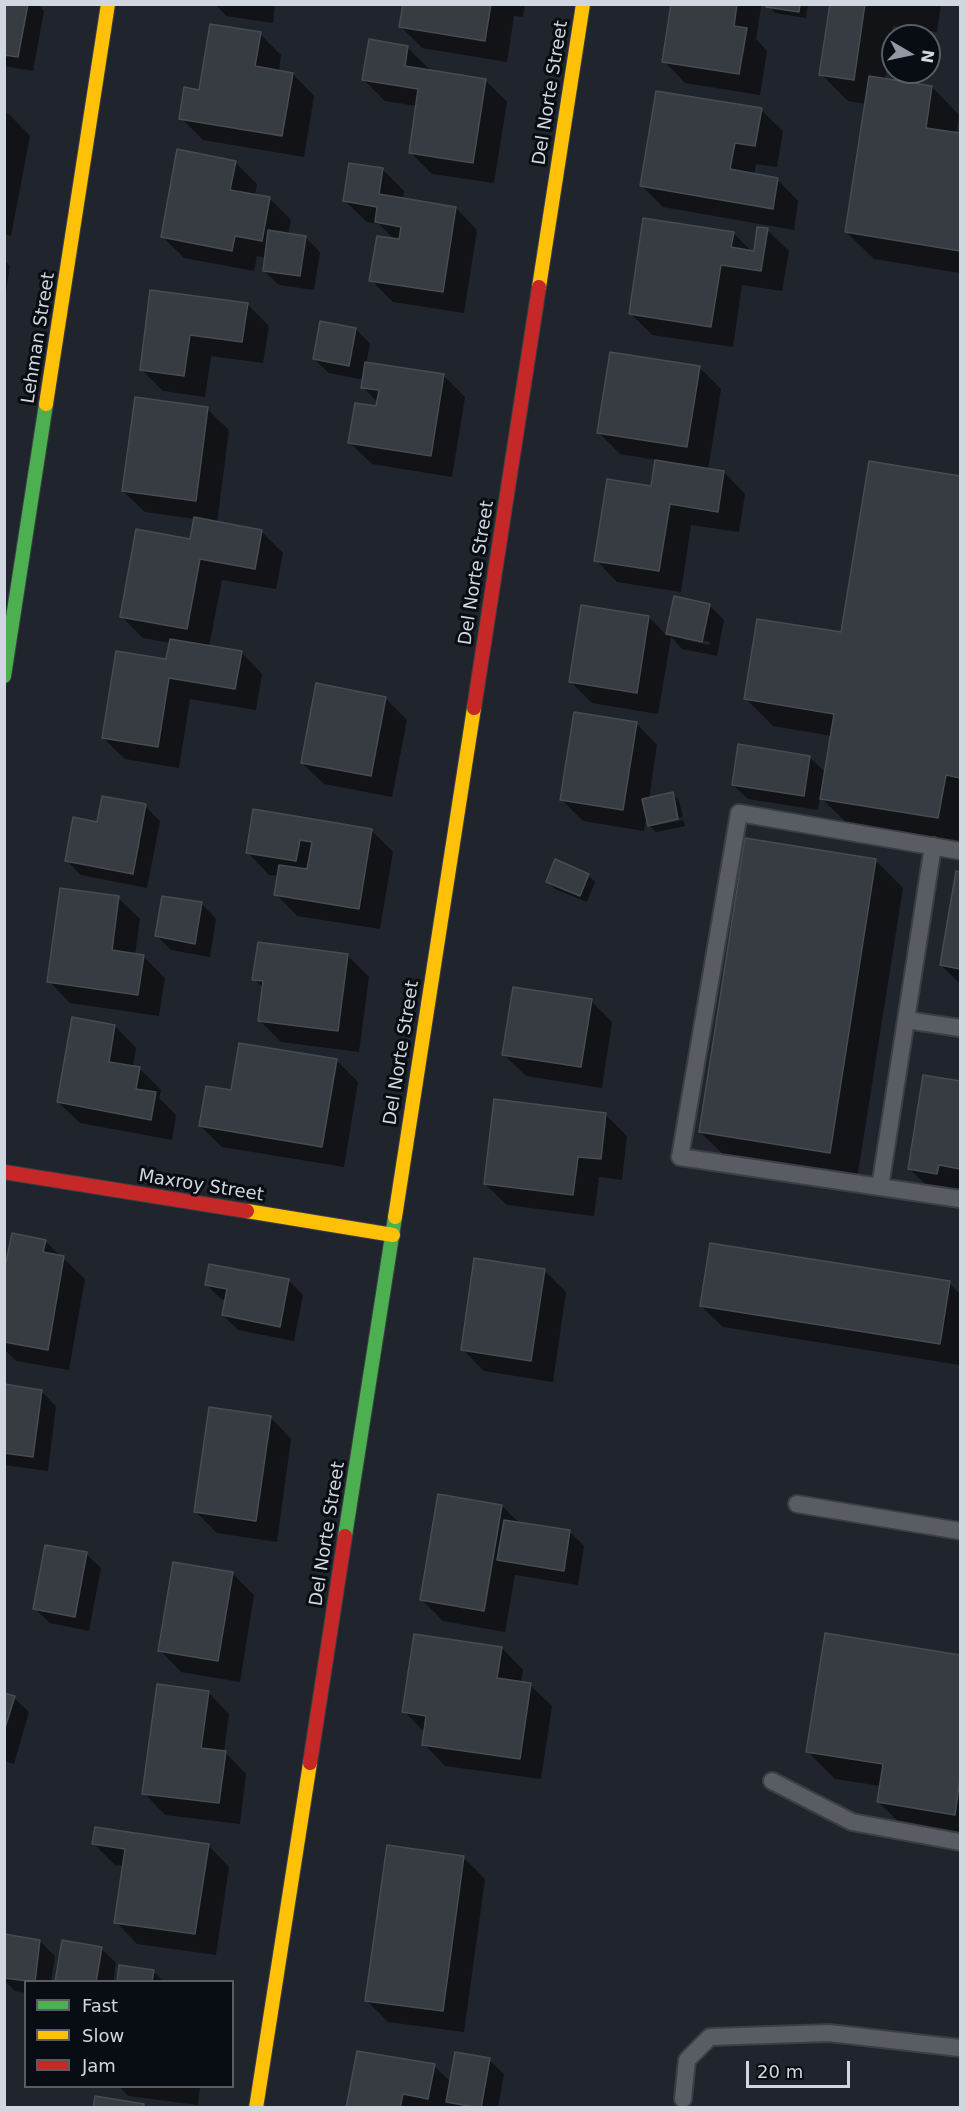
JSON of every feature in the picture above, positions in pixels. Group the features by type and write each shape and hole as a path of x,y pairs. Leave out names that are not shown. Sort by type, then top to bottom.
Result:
{"street":[{"name":"Lehman Street","path":"4,676 108,4"},
{"name":"Del Norte Street","path":"256,2108 582,4"},
{"name":"Maxroy Street","path":"4,1172 393,1235"}],"lane":[{"path":"960,851 739,813 680,1157 960,1199"},
{"path":"880,1187 933,846"},
{"path":"906,1020 960,1028"},
{"path":"797,1504 960,1531"},
{"path":"772,1781 852,1822 960,1842"},
{"path":"683,2099 687,2060 710,2037 829,2033 960,2048"}],"building":[{"path":"4,4 28,4 18,57 4,55"},
{"path":"403,4 491,4 485,41 399,27"},
{"path":"671,4 737,4 734,26 747,28 739,74 662,62"},
{"path":"766,4 800,4 799,12 766,7"},
{"path":"830,4 865,4 854,80 819,75"},
{"path":"210,24 261,32 255,66 293,73 282,136 179,119 184,87 199,90"},
{"path":"369,39 408,46 405,66 486,79 473,163 409,153 418,89 362,80"},
{"path":"869,76 881,78 881,84 932,86 926,128 960,133 960,251 845,232"},
{"path":"656,91 762,108 755,146 735,143 730,169 778,178 773,209 640,186"},
{"path":"177,149 236,161 230,190 270,197 262,241 235,236 232,251 161,237"},
{"path":"349,163 383,168 379,194 456,207 443,292 369,281 377,236 399,239 401,227 375,222 377,207 343,201"},
{"path":"643,218 734,232 731,247 754,251 757,227 768,228 761,271 721,265 711,327 629,314"},
{"path":"268,230 306,236 300,276 263,271"},
{"path":"150,290 248,303 242,342 190,335 184,376 140,370"},
{"path":"320,321 356,328 349,366 313,359"},
{"path":"610,352 700,366 687,447 597,433"},
{"path":"365,362 444,374 431,456 348,443 355,403 376,406 379,390 361,388"},
{"path":"135,397 208,407 196,501 122,491"},
{"path":"655,460 724,471 718,512 670,504 659,571 594,561 607,479 651,486"},
{"path":"869,461 960,476 960,778 946,775 938,818 820,799 834,714 744,699 757,619 841,632"},
{"path":"194,517 262,530 255,569 200,559 187,629 120,617 136,529 190,539"},
{"path":"674,596 710,604 702,642 666,634"},
{"path":"581,605 649,616 637,693 569,682"},
{"path":"170,639 242,651 235,689 169,678 158,747 102,738 116,651 166,659"},
{"path":"316,683 386,697 371,776 301,763"},
{"path":"574,712 637,722 623,810 560,800"},
{"path":"738,744 810,756 804,796 732,785"},
{"path":"673,792 678,819 648,826 642,799"},
{"path":"102,796 146,804 133,874 65,861 73,817 97,822"},
{"path":"253,809 372,829 359,909 274,895 279,865 307,869 312,842 300,840 296,861 246,853"},
{"path":"745,838 876,859 830,1153 699,1132"},
{"path":"555,859 589,874 580,896 546,882"},
{"path":"956,871 960,872 960,969 940,965"},
{"path":"60,888 119,896 112,950 144,955 138,995 47,982"},
{"path":"162,896 202,902 195,944 155,936"},
{"path":"258,942 348,954 338,1031 258,1021 263,981 252,980"},
{"path":"513,987 592,999 581,1067 502,1055"},
{"path":"72,1017 115,1025 109,1062 140,1067 136,1089 156,1092 151,1120 57,1102"},
{"path":"239,1043 337,1059 322,1147 199,1126 206,1086 231,1090"},
{"path":"923,1075 960,1081 960,1169 939,1165 937,1174 908,1169"},
{"path":"494,1099 606,1113 601,1159 578,1157 573,1195 484,1184"},
{"path":"12,1233 46,1240 43,1252 64,1256 48,1350 4,1342 4,1272"},
{"path":"710,1243 950,1281 940,1344 700,1306"},
{"path":"474,1258 545,1269 531,1361 461,1350"},
{"path":"209,1264 289,1279 280,1327 222,1315 227,1289 205,1285"},
{"path":"4,1384 42,1390 33,1457 4,1453"},
{"path":"209,1407 271,1416 256,1521 194,1512"},
{"path":"438,1494 502,1505 484,1611 420,1600"},
{"path":"504,1520 570,1530 564,1571 497,1560"},
{"path":"45,1545 87,1552 75,1617 33,1609"},
{"path":"173,1562 233,1572 218,1661 158,1651"},
{"path":"825,1633 960,1655 960,1778 955,1815 877,1802 883,1764 806,1752"},
{"path":"414,1634 502,1647 497,1678 531,1683 520,1759 422,1745 426,1716 402,1712"},
{"path":"157,1684 209,1691 201,1748 226,1751 219,1803 142,1794"},
{"path":"4,1693 15,1696 4,1731"},
{"path":"95,1827 209,1844 195,1934 114,1923 125,1849 92,1844"},
{"path":"387,1845 464,1856 443,2011 365,2001"},
{"path":"4,1934 40,1940 35,1980 4,1978"},
{"path":"62,1940 102,1947 96,1980 55,1980"},
{"path":"119,1965 154,1970 152,1980 117,1980"},
{"path":"357,2051 435,2064 428,2099 403,2094 400,2108 346,2108"},
{"path":"455,2052 490,2058 481,2108 446,2102"},
{"path":"95,2096 144,2104 143,2108 93,2108"}],"traffic: fast":[{"path":"4,676 46,404"},
{"path":"345,1536 395,1217"}],"traffic: slow":[{"path":"46,404 108,4"},
{"path":"539,287 583,4"},
{"path":"395,1217 474,708"},
{"path":"247,1211 393,1235"},
{"path":"256,2108 310,1763"}],"traffic: jam":[{"path":"474,708 539,287"},
{"path":"4,1172 247,1211"},
{"path":"310,1763 345,1536"}]}
